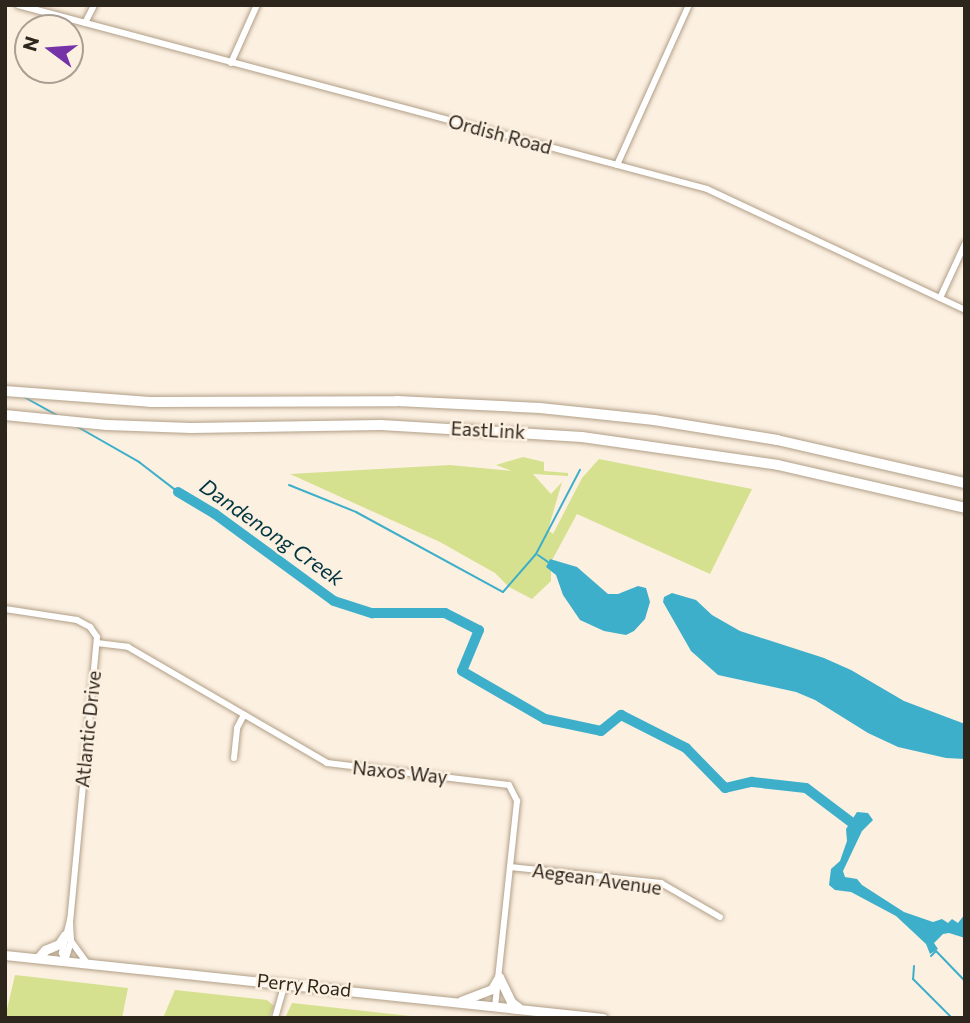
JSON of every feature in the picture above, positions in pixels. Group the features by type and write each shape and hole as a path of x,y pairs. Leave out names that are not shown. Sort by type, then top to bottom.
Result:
{"highway":[{"name":"EastLink","path":"5,391 150,402 397,401 540,408 654,420 765,438 965,483"},
{"name":"EastLink","path":"8,416 191,428 381,425 582,437 778,465 965,509"}],"main road":[{"path":"38,958 45,950 68,938"},
{"name":"Perry Road","path":"5,955 603,1018"},
{"path":"459,1002 492,989 499,977"},
{"path":"499,977 511,1002 521,1009"}],"street":[{"name":"Ordish Road","path":"18,5 707,188 965,310"},
{"path":"85,23 93,5"},
{"path":"231,62 257,5"},
{"path":"617,165 689,5"},
{"path":"940,298 965,244"},
{"name":"Atlantic Drive","path":"5,609 77,620 92,630 97,643 68,938 62,953 65,961"},
{"name":"Naxos Way","path":"97,643 128,647 327,763 509,785 517,801 495,1006"},
{"path":"234,758 237,728 244,715"},
{"name":"Aegean Avenue","path":"510,867 661,883 720,917"},
{"path":"68,938 88,964"},
{"path":"275,1018 285,983"}],"green space":[{"path":"523,457 544,462 544,471 568,473 568,476 533,474 551,494 562,482 548,530 553,534 582,478 599,459 752,489 710,574 577,514 551,562 551,581 532,599 509,587 495,573 440,542 290,474 450,465 512,471 496,465"},
{"path":"15,975 128,988 122,1018 5,1018"},
{"path":"175,990 267,1000 274,1006 269,1018 163,1018"},
{"path":"292,1003 428,1018 285,1018"}],"water":[{"path":"550,559 577,567 608,594 618,594 638,586 646,588 650,602 645,619 626,635 604,631 580,620 563,595 556,575 546,567"},
{"path":"672,593 696,600 712,615 740,631 824,658 851,670 904,701 965,724 965,759 946,758 898,747 796,692 718,675 691,651 663,602 664,597"},
{"path":"857,812 868,813 873,820 862,831 843,871 845,877 857,879 904,912 933,922 942,919 948,923 952,919 958,923 965,914 965,938 943,934 934,943 938,949 930,954 926,944 896,916 851,892 835,890 829,885 831,869 840,861 847,841 846,829"}],"waterway":[{"name":"Dandenong Creek","path":"24,397 56,415"},
{"name":"Dandenong Creek","path":"76,426 139,462 178,492"},
{"path":"289,485 356,512 503,592 536,554 580,470"},
{"name":"Dandenong Creek","path":"178,492 215,514 334,601 372,613 445,613 479,630 462,671 545,719 601,731 621,715 686,748 725,788 752,782 806,788 855,825 852,832"},
{"path":"538,555 548,562"},
{"path":"936,951 965,981"},
{"path":"931,956 935,952"},
{"path":"914,966 913,979 952,1018"}]}
